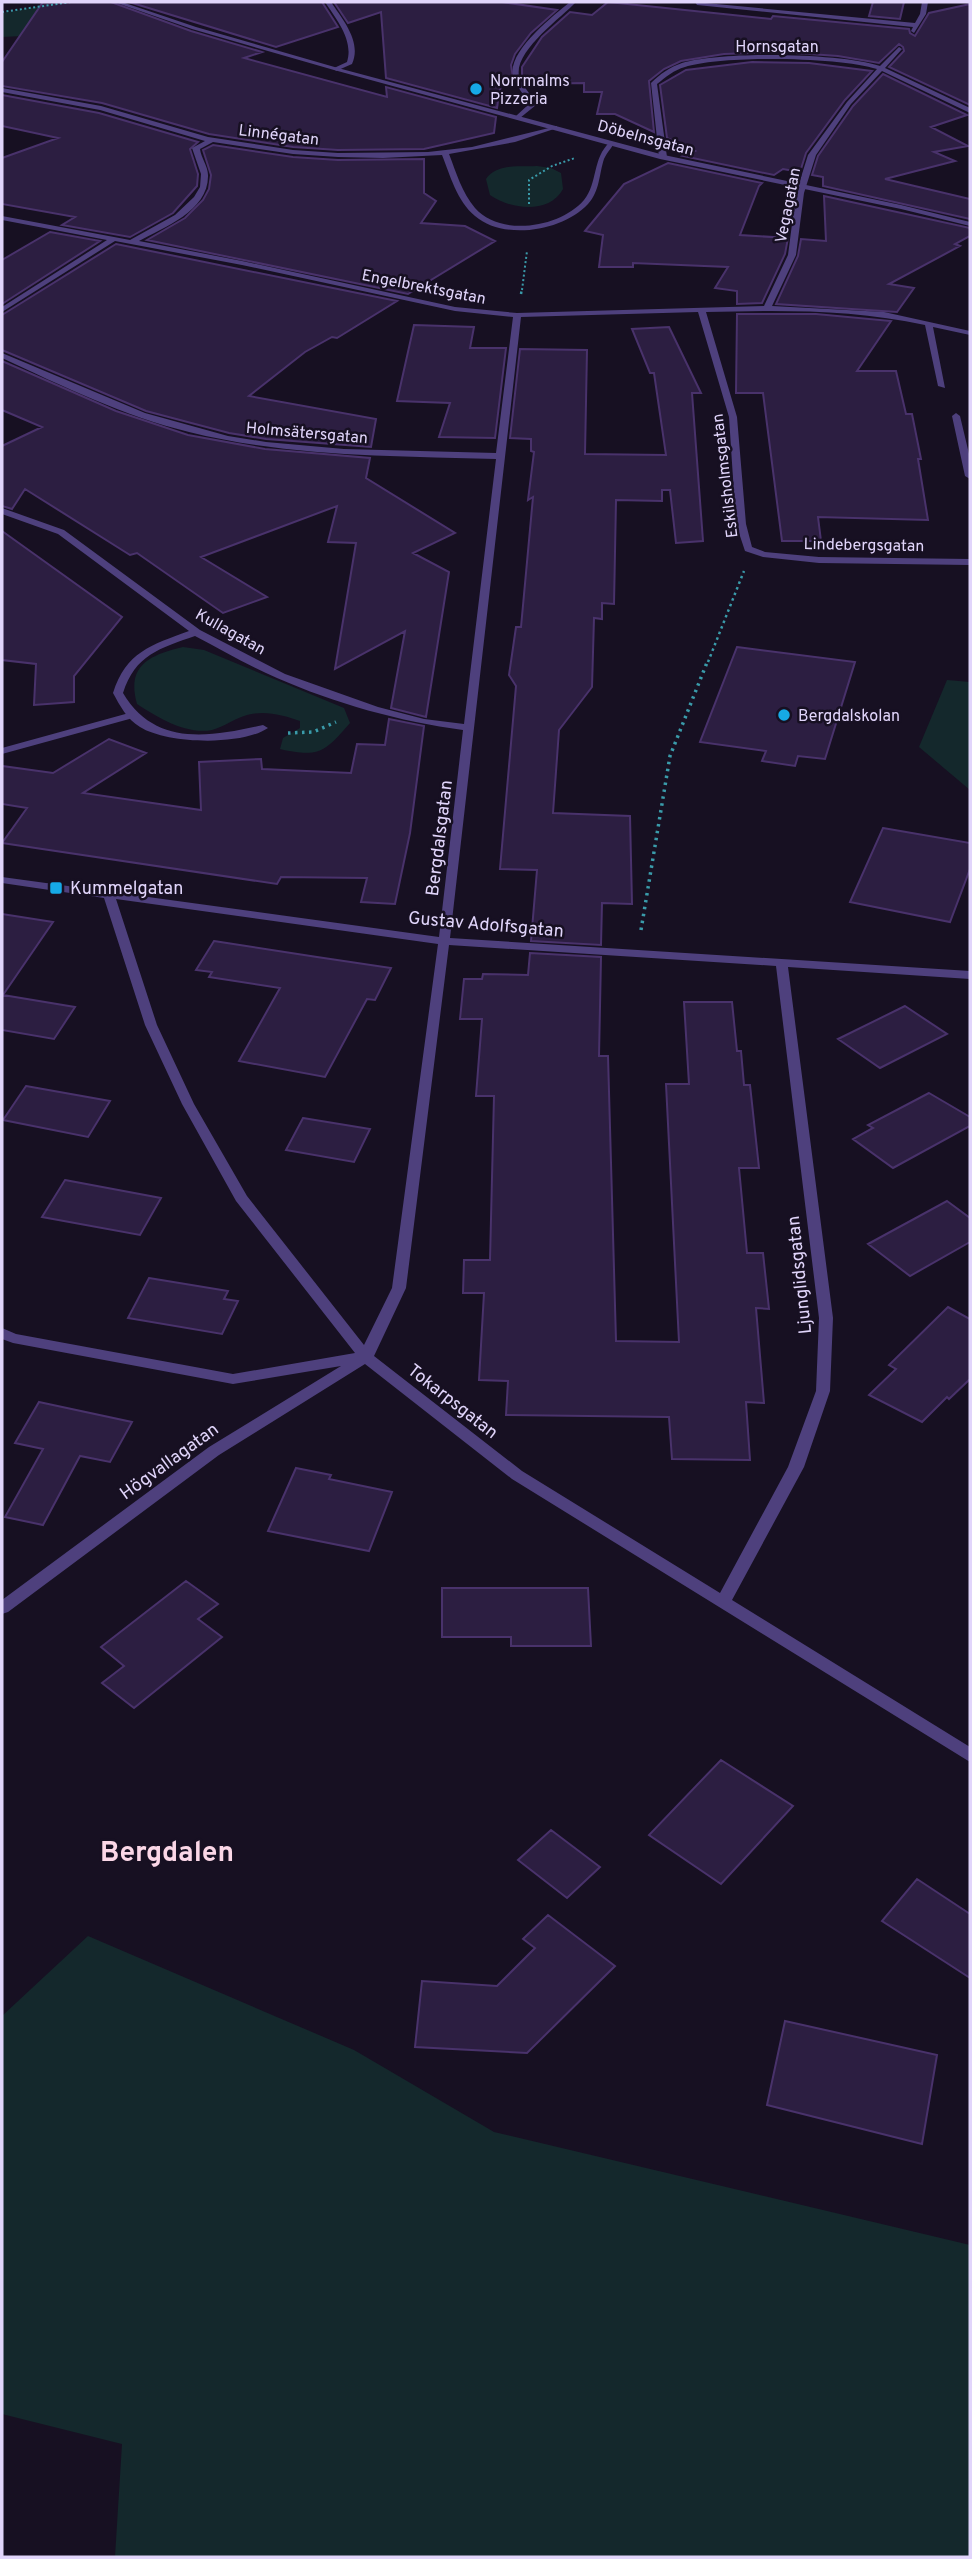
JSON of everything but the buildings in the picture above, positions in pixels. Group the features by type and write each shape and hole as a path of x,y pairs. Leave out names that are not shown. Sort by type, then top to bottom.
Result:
{"street":[{"name":"Döbelnsgatan","path":"117,2 194,29 555,127 609,145 970,224"},
{"path":"328,2 354,53 349,63 336,69"},
{"path":"518,117 533,105 515,74 516,63 523,51 573,2"},
{"path":"697,3 915,28 923,14 925,2"},
{"name":"Vegagatan","path":"767,308 792,255 802,187 812,155 828,128 899,49"},
{"name":"Hornsgatan","path":"663,157 654,83 667,72 689,63 724,60 847,61 883,69 970,111"},
{"name":"Linnégatan","path":"2,90 101,108 212,140 339,154 445,154 493,146 555,127"},
{"path":"130,243 187,209 195,201 202,191 205,174 196,148 212,140"},
{"path":"445,154 465,198 481,218 498,223 531,226 554,224 570,217 588,200 609,145"},
{"name":"Engelbrektsgatan","path":"2,218 256,266 455,309 517,315 767,308 846,311 928,322 970,333"},
{"path":"2,310 112,240"},
{"name":"Eskilsholmsgatan","path":"701,310 733,417 742,536 748,549 757,555"},
{"name":"Bergdalsgatan","path":"366,1357 399,1288 444,940 517,315"},
{"path":"928,322 942,386"},
{"name":"Holmsätersgatan","path":"2,355 77,390 201,432 261,444 354,451 499,456"},
{"path":"956,416 970,476"},
{"name":"Kullagatan","path":"2,511 61,532 197,632 281,676 364,706 424,722 469,727"},
{"name":"Lindebergsgatan","path":"757,555 797,559 970,562"},
{"path":"197,632 146,653 128,664 118,693 129,716 154,729 208,740 263,728"},
{"path":"2,751 129,716"},
{"name":"Gustav Adolfsgatan","path":"2,880 444,940 970,975"},
{"name":"Tokarpsgatan","path":"109,895 151,1025 188,1104 241,1198 366,1357 517,1475 970,1755"},
{"name":"Ljunglidsgatan","path":"723,1603 796,1467 823,1391 826,1318 782,964"},
{"path":"2,1333 13,1338 233,1379 366,1357"},
{"name":"Högvallagatan","path":"2,1608 214,1451 366,1357"}],"path":[{"path":"2,12 71,2"},
{"path":"529,180 552,166 609,145"},
{"path":"637,952 670,756 723,629 741,575 757,555"}],"green space":[{"path":"65,2 92,2 167,29 2,37 2,13"},
{"path":"537,166 561,173 563,189 548,203 518,206 507,204 490,195 486,179 496,170"},
{"path":"183,647 204,650 344,708 350,723 327,746 304,753 280,749 283,738 300,728 300,721 281,715 267,713 243,716 216,729 202,731 172,724 137,704 135,680 143,664 151,658"},
{"path":"947,680 970,682 970,790 919,747"},
{"path":"88,1936 354,2050 494,2132 970,2245 970,2557 115,2557 122,2444 2,2414 2,2016"}],"place":[{"name":"Norrmalms Pizzeria","path":"476,89"},
{"name":"Bergdalskolan","path":"784,715"},
{"name":"Kummelgatan","path":"56,888"}],"district":[{"name":"Bergdalen","path":"167,1851"}]}
